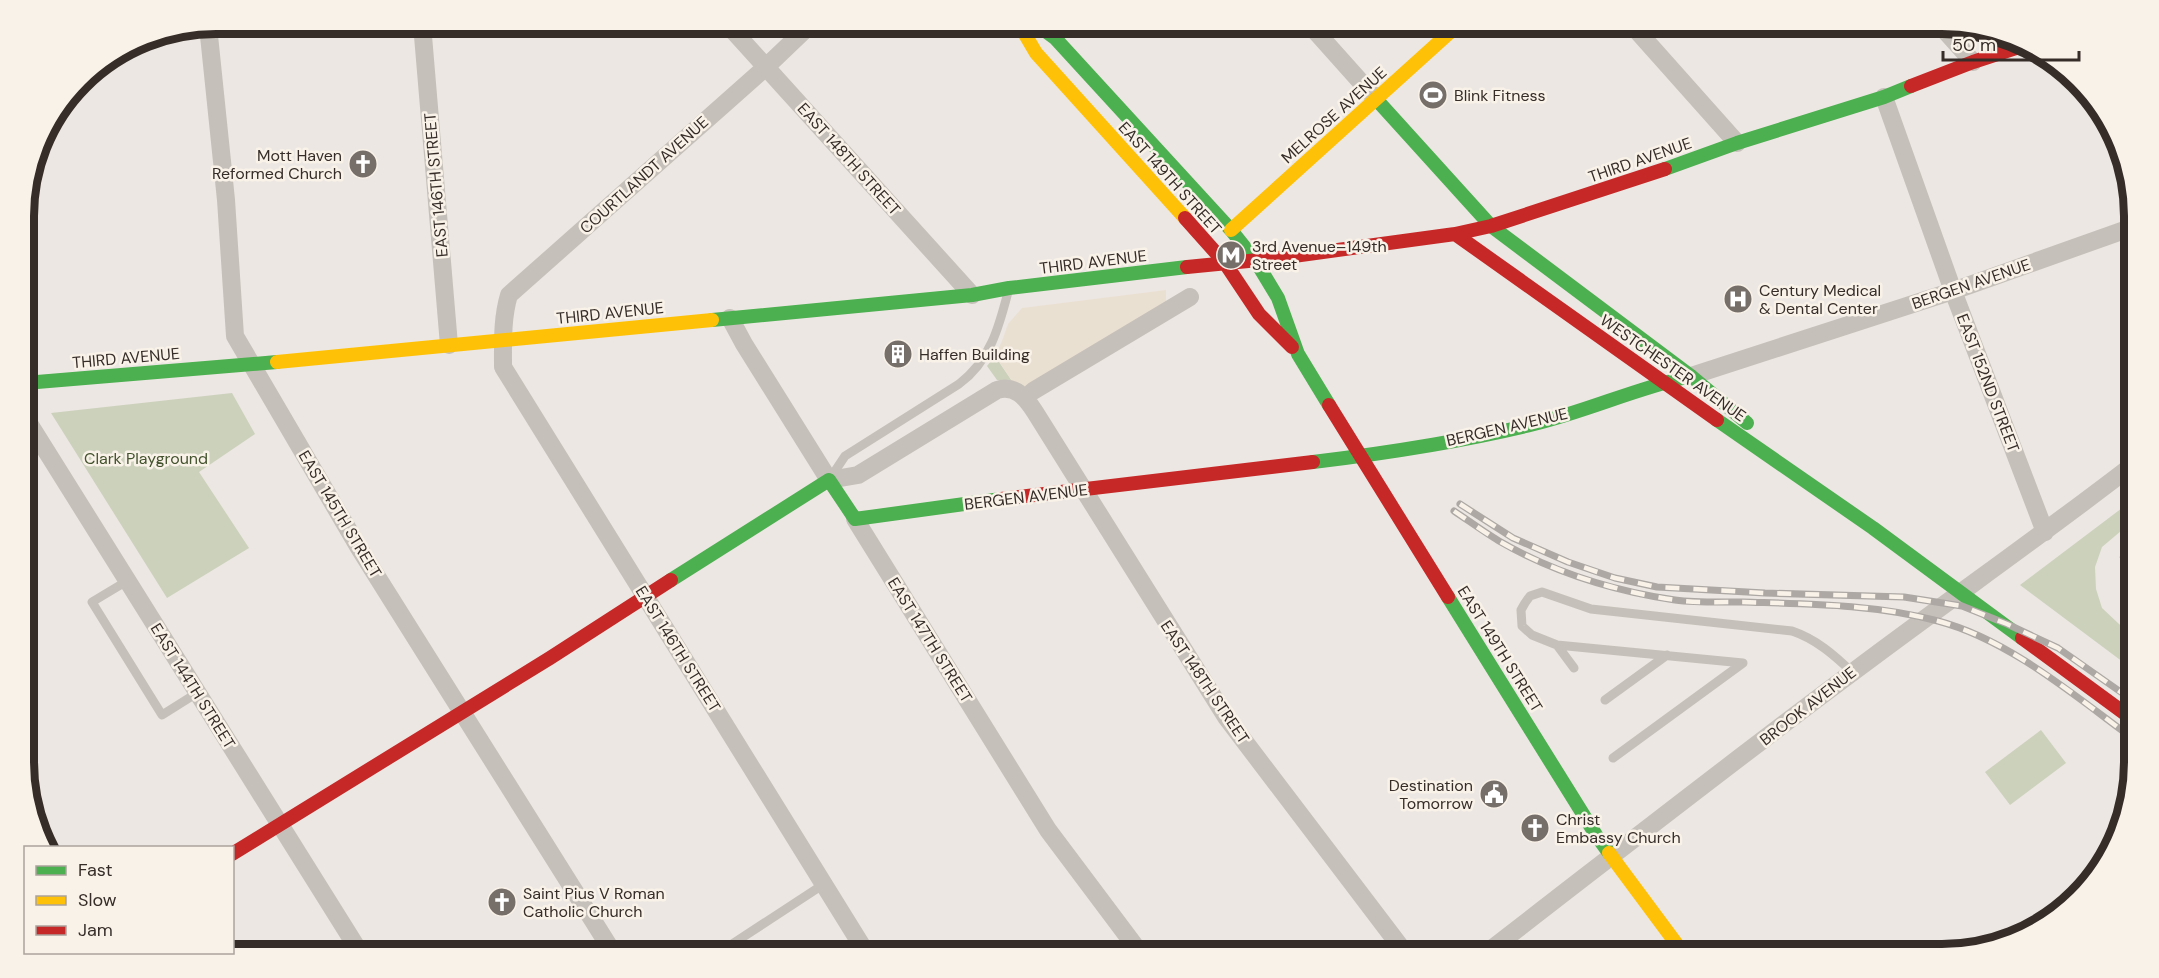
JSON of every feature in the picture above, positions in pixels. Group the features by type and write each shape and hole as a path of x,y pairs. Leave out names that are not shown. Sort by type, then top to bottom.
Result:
{"main road":[{"name":"EAST 149TH STREET","path":"1024,34 1036,53 1225,263 1259,314 1298,354"},
{"name":"EAST 149TH STREET","path":"1050,34 1231,230 1255,260 1278,298 1298,354 1359,456 1611,857 1676,943"},
{"name":"MELROSE AVENUE","path":"1231,230 1448,34"},
{"name":"THIRD AVENUE","path":"35,381 251,364 972,295 1009,288 1455,234 1491,226 1626,183 1737,143 1884,97 2014,49"},
{"name":"WESTCHESTER AVENUE","path":"1376,99 1491,226 1691,376 1873,528"},
{"name":"WESTCHESTER AVENUE","path":"1455,234 1873,528 2124,713"},
{"name":"BERGEN AVENUE","path":"855,519 1083,488 1110,487 1359,456 1449,442 1535,424 1664,382 1691,376"},
{"name":"EAST 147TH STREET","path":"829,480 855,519"},
{"path":"234,853 463,712 829,480"}],"street":[{"name":"EAST 146TH STREET","path":"424,34 449,345"},
{"name":"EAST 148TH STREET","path":"736,34 972,295"},
{"name":"COURTLANDT AVENUE","path":"502,340 505,308 509,295 801,34"},
{"path":"1318,34 1376,99"},
{"path":"1640,34 1737,143"},
{"path":"1948,34 1973,62"},
{"name":"EAST 145TH STREET","path":"209,35 226,200 235,336 359,548 608,944"},
{"name":"EAST 152ND STREET","path":"1884,97 1953,291 2045,532"},
{"name":"BERGEN AVENUE","path":"1691,376 1953,291 2124,230"},
{"path":"829,480 858,475 997,390 1010,388 1028,394 1190,297"},
{"name":"EAST 147TH STREET","path":"730,318 744,345 829,480"},
{"name":"EAST 146TH STREET","path":"502,340 503,367 861,944"},
{"name":"EAST 148TH STREET","path":"1028,394 1083,488 1226,717 1398,943"},
{"name":"EAST 144TH STREET","path":"35,432 355,944"},
{"name":"BROOK AVENUE","path":"1499,943 1852,672 2124,472"},
{"name":"EAST 147TH STREET","path":"855,519 1048,830 1133,943"}],"lane":[{"path":"829,480 845,456 959,384 976,370 995,336 1009,288"},
{"path":"127,581 92,602 162,715 197,693"},
{"path":"1613,758 1743,663 1557,645 1532,635 1522,626 1521,610 1530,596 1542,592 1591,609 1792,631 1816,642 1852,672"},
{"path":"1557,645 1574,668"},
{"path":"1605,700 1667,655"},
{"path":"733,944 824,884"}],"green space":[{"path":"995,356 1012,381 997,380 987,366"},
{"name":"Clark Playground","path":"232,393 255,434 199,472 249,548 167,598 51,413"},
{"path":"2124,507 2124,528 2102,547 2095,567 2096,589 2102,608 2124,629 2124,663 2020,585"},
{"path":"2124,553 2124,563 2119,557"},
{"path":"2041,730 2066,763 2010,805 1985,772"}],"shaded area":[{"path":"1166,290 1166,304 1026,387 1012,381 995,356 1008,324 1022,308"}],"railway":[{"path":"1460,504 1513,538 1568,562 1615,578 1657,587 1904,597 1962,606 2058,648 2124,694"},
{"path":"1454,511 1520,552 1562,571 1607,586 1692,602 1841,606 1890,611 1938,621 1965,630 2016,656 2066,688 2124,732"}],"traffic: fast":[{"path":"1050,34 1231,230 1255,260 1278,298 1298,354 1329,405"},
{"path":"1665,169 1911,86"},
{"path":"1376,99 1491,226 1691,376 1747,423"},
{"path":"712,320 972,295 1009,288 1187,267"},
{"path":"35,382 277,362"},
{"path":"1313,462 1424,446 1507,430 1554,419 1691,376"},
{"path":"1717,420 1873,528 2022,638"},
{"path":"671,580 829,480 855,519 1001,499"},
{"path":"1448,597 1609,853"}],"traffic: slow":[{"path":"1025,34 1036,53 1185,218"},
{"path":"1231,230 1448,34"},
{"path":"277,362 712,320"},
{"path":"1609,853 1676,943"}],"traffic: jam":[{"path":"1911,86 2014,49"},
{"path":"1187,267 1279,258 1455,234 1491,226 1665,169"},
{"path":"1185,218 1225,263 1259,314 1292,347"},
{"path":"1455,234 1717,420"},
{"path":"1329,405 1448,597"},
{"path":"1001,499 1313,462"},
{"path":"234,853 550,658 671,580"},
{"path":"2022,638 2124,713"}],"place":[{"name":"Blink Fitness","path":"1433,95"},
{"name":"Mott Haven Reformed Church","path":"363,164"},
{"name":"3rd Avenue–149th Street","path":"1231,255"},
{"name":"Century Medical & Dental Center","path":"1738,299"},
{"name":"Haffen Building","path":"898,354"},
{"name":"Destination Tomorrow","path":"1494,794"},
{"name":"Christ Embassy Church","path":"1535,828"},
{"name":"Saint Pius V Roman Catholic Church","path":"502,902"}]}
